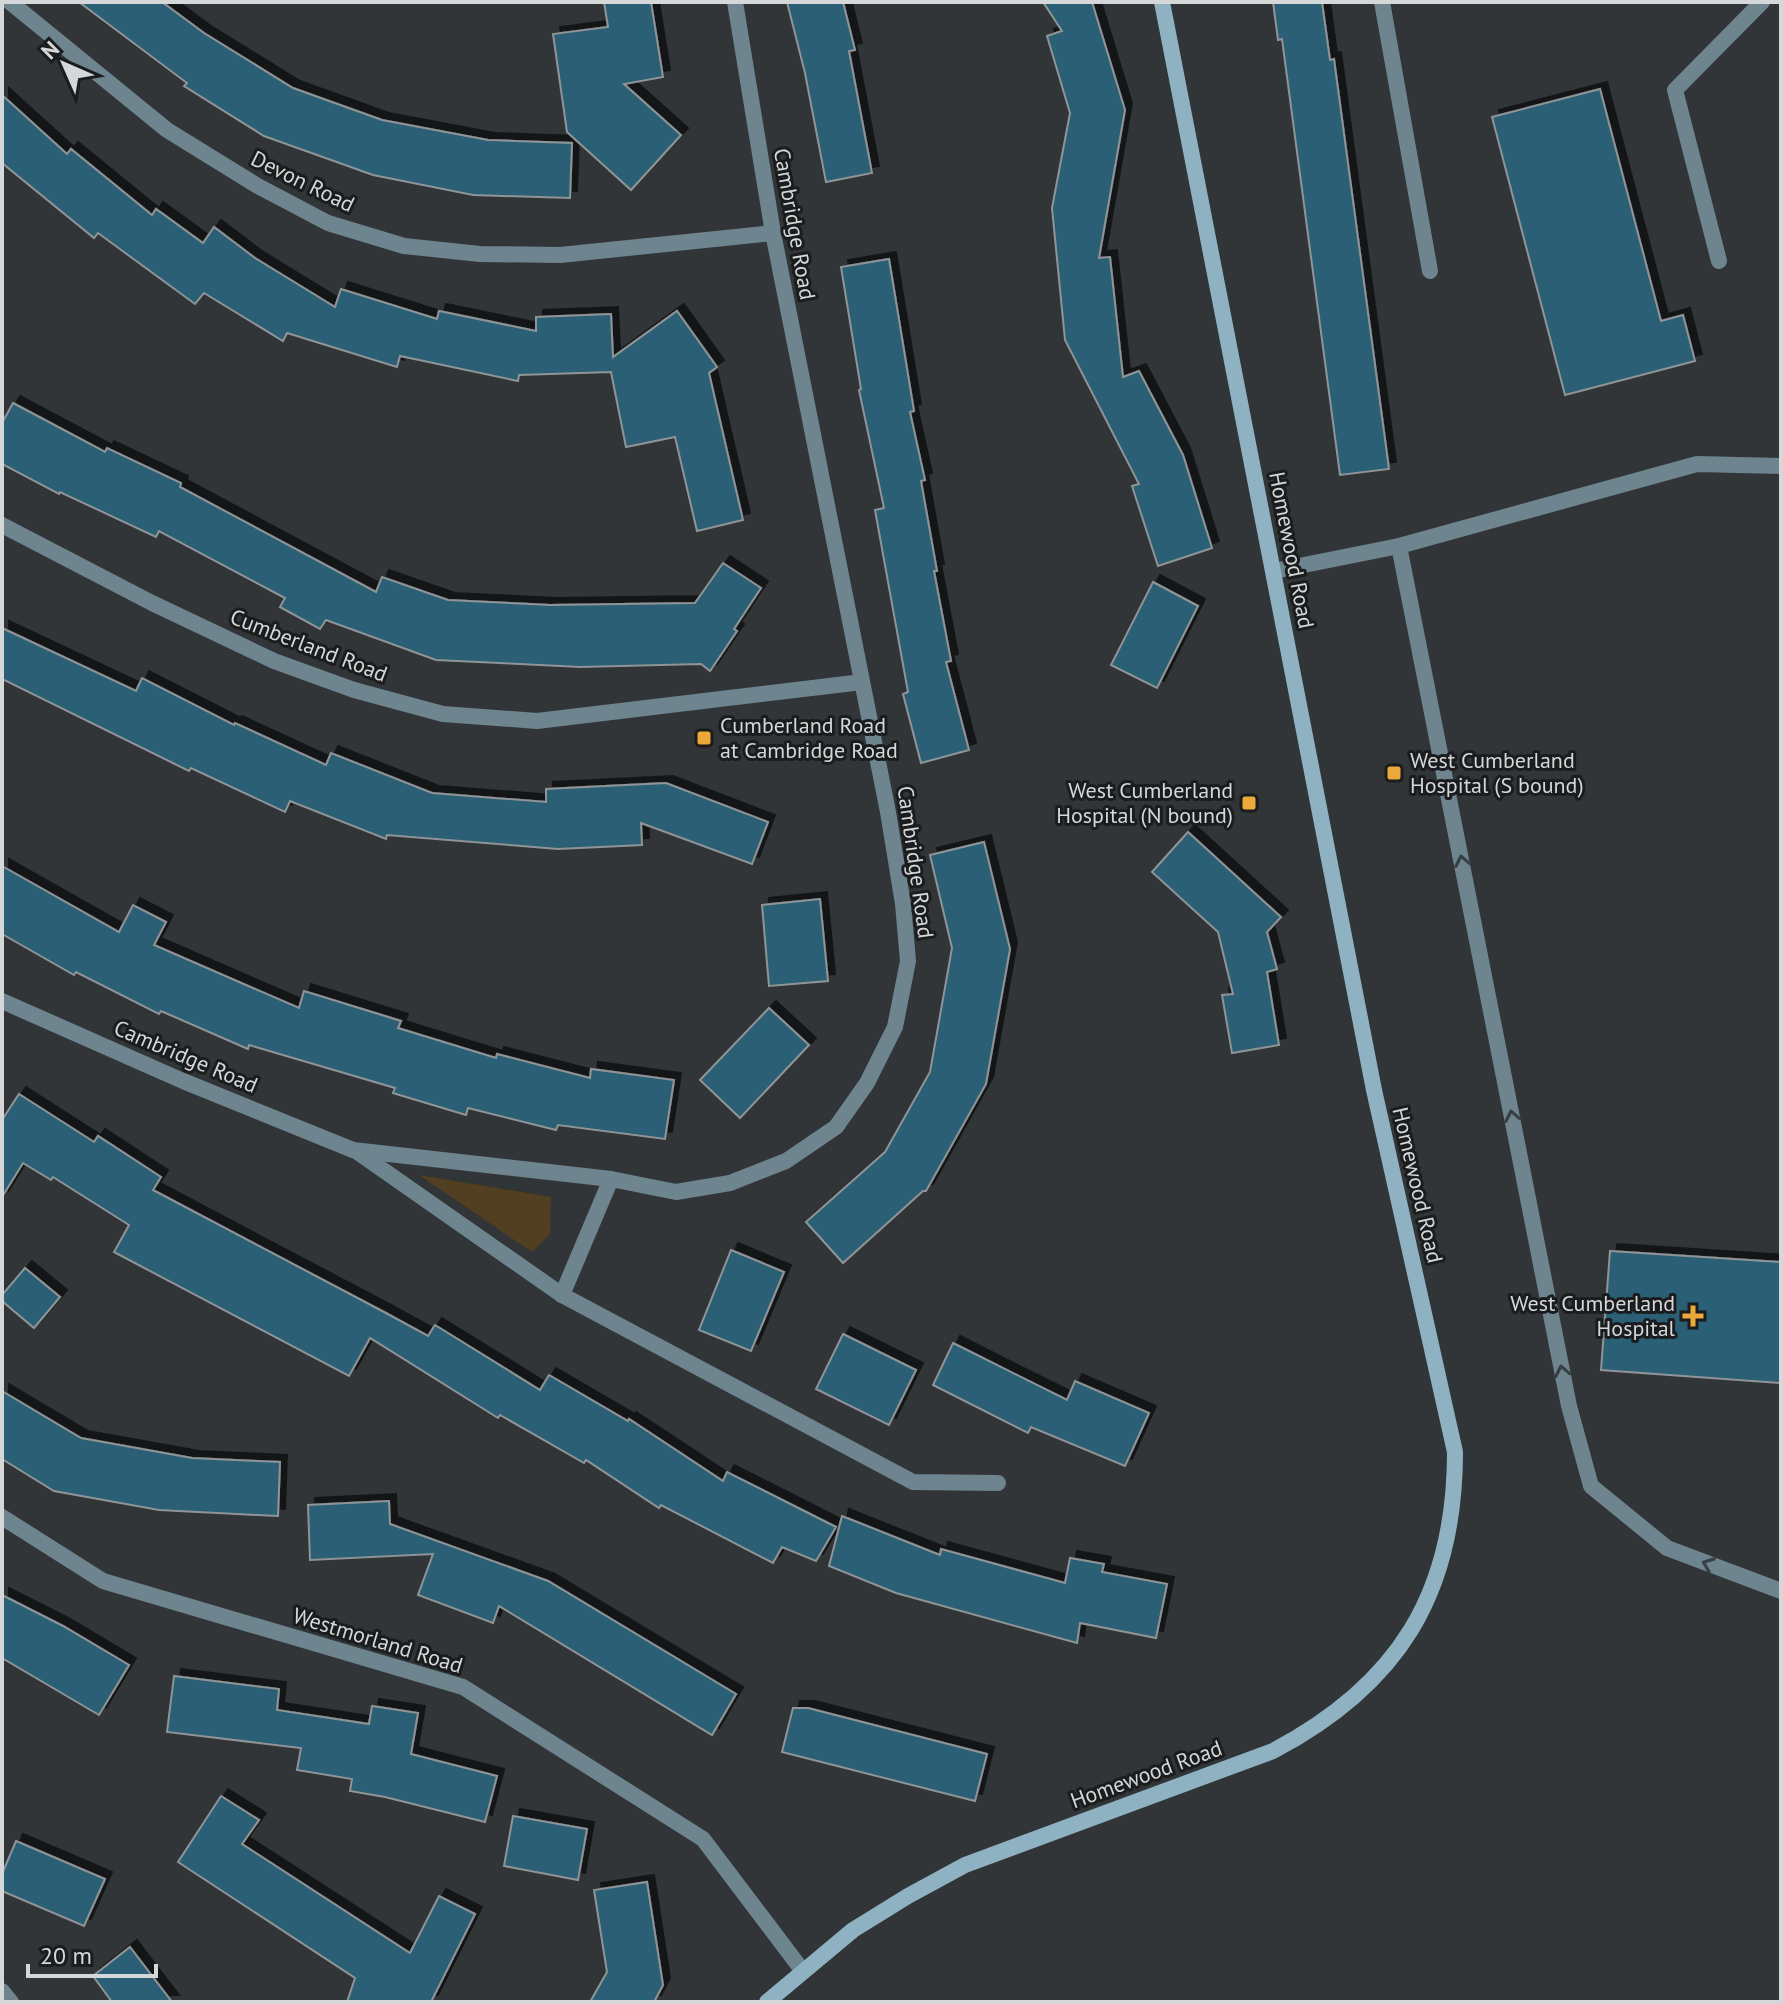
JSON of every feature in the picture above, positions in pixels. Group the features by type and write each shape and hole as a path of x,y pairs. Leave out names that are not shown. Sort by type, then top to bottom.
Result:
{"street":[{"name":"Devon Road","path":"10,2 167,130 256,185 328,223 404,246 480,254 560,255 773,233"},
{"name":"Cambridge Road","path":"353,1150 611,1179 676,1192 730,1183 786,1161 836,1127 867,1083 895,1027 908,961 903,904 888,812 773,233 735,2"},
{"name":"Homewood Road","path":"767,2002 853,1930 965,1865 1273,1751 1310,1731 1343,1708 1373,1680 1400,1648 1421,1613 1438,1574 1449,1535 1455,1494 1455,1452 1374,1090 1162,2"},
{"path":"1382,2 1430,271"},
{"path":"1719,261 1675,90 1762,2"},
{"path":"1274,571 1399,546 1697,464 1781,466"},
{"name":"Cumberland Road","path":"2,525 152,603 274,661 354,690 443,714 537,721 862,682"},
{"path":"1399,546 1569,1406 1591,1486 1667,1548 1781,1591"},
{"name":"Cambridge Road","path":"2,1001 183,1081 353,1150 562,1295 913,1482 998,1483"},
{"path":"562,1295 611,1179"},
{"name":"Westmorland Road","path":"2,1517 103,1581 463,1687 703,1839 802,1970"},
{"path":"2,1991 11,2002"}],"shaded area":[{"path":"419,1175 551,1197 550,1234 532,1252"}],"building":[{"path":"79,2 162,2 204,33 293,88 382,120 488,140 572,143 570,198 473,195 373,175 264,136 184,86 187,83"},
{"path":"604,2 651,2 663,77 624,84 681,135 631,190 567,132 553,34 608,27"},
{"path":"787,2 843,2 855,50 849,51 872,173 826,182 805,73"},
{"path":"1043,2 1092,2 1125,110 1099,258 1110,257 1123,377 1139,371 1183,455 1212,548 1158,566 1132,486 1139,484 1065,340 1052,208 1070,113 1047,36 1062,31"},
{"path":"1273,2 1322,2 1330,60 1334,59 1389,469 1340,475 1282,39 1278,40"},
{"path":"1600,89 1661,321 1683,315 1695,361 1565,395 1492,117"},
{"path":"2,95 67,154 71,149 152,215 156,209 203,243 214,227 255,258 335,307 341,289 437,319 439,311 536,331 536,317 611,314 613,357 677,311 717,367 709,373 743,520 697,531 675,437 626,447 611,372 519,375 518,381 400,356 397,367 287,333 283,341 204,293 195,304 98,233 94,238 2,163"},
{"path":"889,259 914,411 910,412 925,480 921,481 937,571 934,571 951,661 946,662 969,750 921,763 903,694 908,692 875,510 884,508 859,390 841,267"},
{"path":"13,403 105,452 107,448 181,483 180,487 376,592 382,577 448,600 550,605 695,603 723,563 761,588 710,671 701,664 580,667 436,660 326,620 320,629 280,607 285,598 159,531 156,537 59,494 2,464 2,423"},
{"path":"1153,582 1198,606 1157,688 1111,665"},
{"path":"2,628 136,691 142,678 234,725 326,765 331,753 432,793 546,802 546,789 666,783 768,822 752,864 641,823 642,845 558,849 387,835 386,839 290,801 285,812 191,768 189,771 2,679"},
{"path":"1188,832 1281,917 1267,932 1277,969 1267,972 1279,1045 1232,1053 1222,995 1233,994 1218,932 1152,872"},
{"path":"984,842 1010,949 986,1084 926,1191 843,1263 806,1222 885,1152 930,1072 952,948 930,855"},
{"path":"2,866 119,932 133,905 166,922 154,945 299,1008 304,991 401,1021 398,1028 496,1058 497,1054 590,1078 591,1069 674,1080 665,1139 558,1125 556,1130 468,1108 466,1115 393,1093 395,1088 249,1045 248,1049 161,1011 159,1014 76,972 74,975 2,934"},
{"path":"820,899 828,981 769,986 762,905"},
{"path":"769,1008 809,1045 740,1118 700,1080"},
{"path":"19,1094 94,1142 98,1136 161,1177 153,1190 428,1336 435,1325 540,1390 549,1375 629,1419 723,1481 727,1472 836,1527 816,1561 782,1547 773,1563 661,1505 659,1508 586,1460 584,1463 500,1415 498,1418 370,1338 349,1376 114,1252 129,1225 53,1177 51,1180 23,1163 2,1197 2,1120"},
{"path":"731,1250 784,1272 751,1351 699,1330"},
{"name":"West Cumberland Hospital","path":"1610,1251 1781,1262 1781,1383 1601,1370"},
{"path":"25,1268 60,1297 34,1328 2,1301 2,1295"},
{"path":"843,1334 916,1370 889,1425 816,1389"},
{"path":"953,1343 1067,1400 1075,1381 1149,1413 1125,1466 1031,1427 1028,1433 933,1385"},
{"path":"2,1391 81,1438 192,1458 280,1462 278,1516 159,1510 54,1491 2,1459"},
{"path":"389,1501 390,1524 548,1581 736,1694 712,1735 499,1606 493,1623 418,1595 433,1554 310,1560 308,1505"},
{"path":"842,1516 940,1555 941,1549 1065,1583 1070,1558 1104,1564 1102,1572 1167,1584 1156,1638 1080,1623 1077,1643 896,1593 829,1566"},
{"path":"2,1595 129,1665 99,1715 2,1658"},
{"path":"174,1676 279,1689 277,1710 369,1724 372,1706 418,1713 411,1754 497,1776 485,1822 350,1791 352,1779 297,1770 301,1748 167,1732"},
{"path":"793,1708 808,1708 987,1754 975,1801 782,1752"},
{"path":"221,1796 259,1820 242,1844 410,1953 439,1896 475,1914 431,2002 347,2002 355,1978 178,1862"},
{"path":"513,1816 587,1829 578,1880 504,1866"},
{"path":"16,1841 105,1879 84,1926 2,1891 2,1874"},
{"path":"647,1882 663,1985 654,2002 590,2002 607,1972 594,1890"},
{"path":"130,1947 172,2002 112,2002 93,1976"}],"place":[{"name":"Cumberland Road at Cambridge Road","path":"704,738"},
{"name":"West Cumberland Hospital (S bound)","path":"1394,773"},
{"name":"West Cumberland Hospital (N bound)","path":"1249,803"},
{"name":"West Cumberland Hospital","path":"1693,1316"}]}
